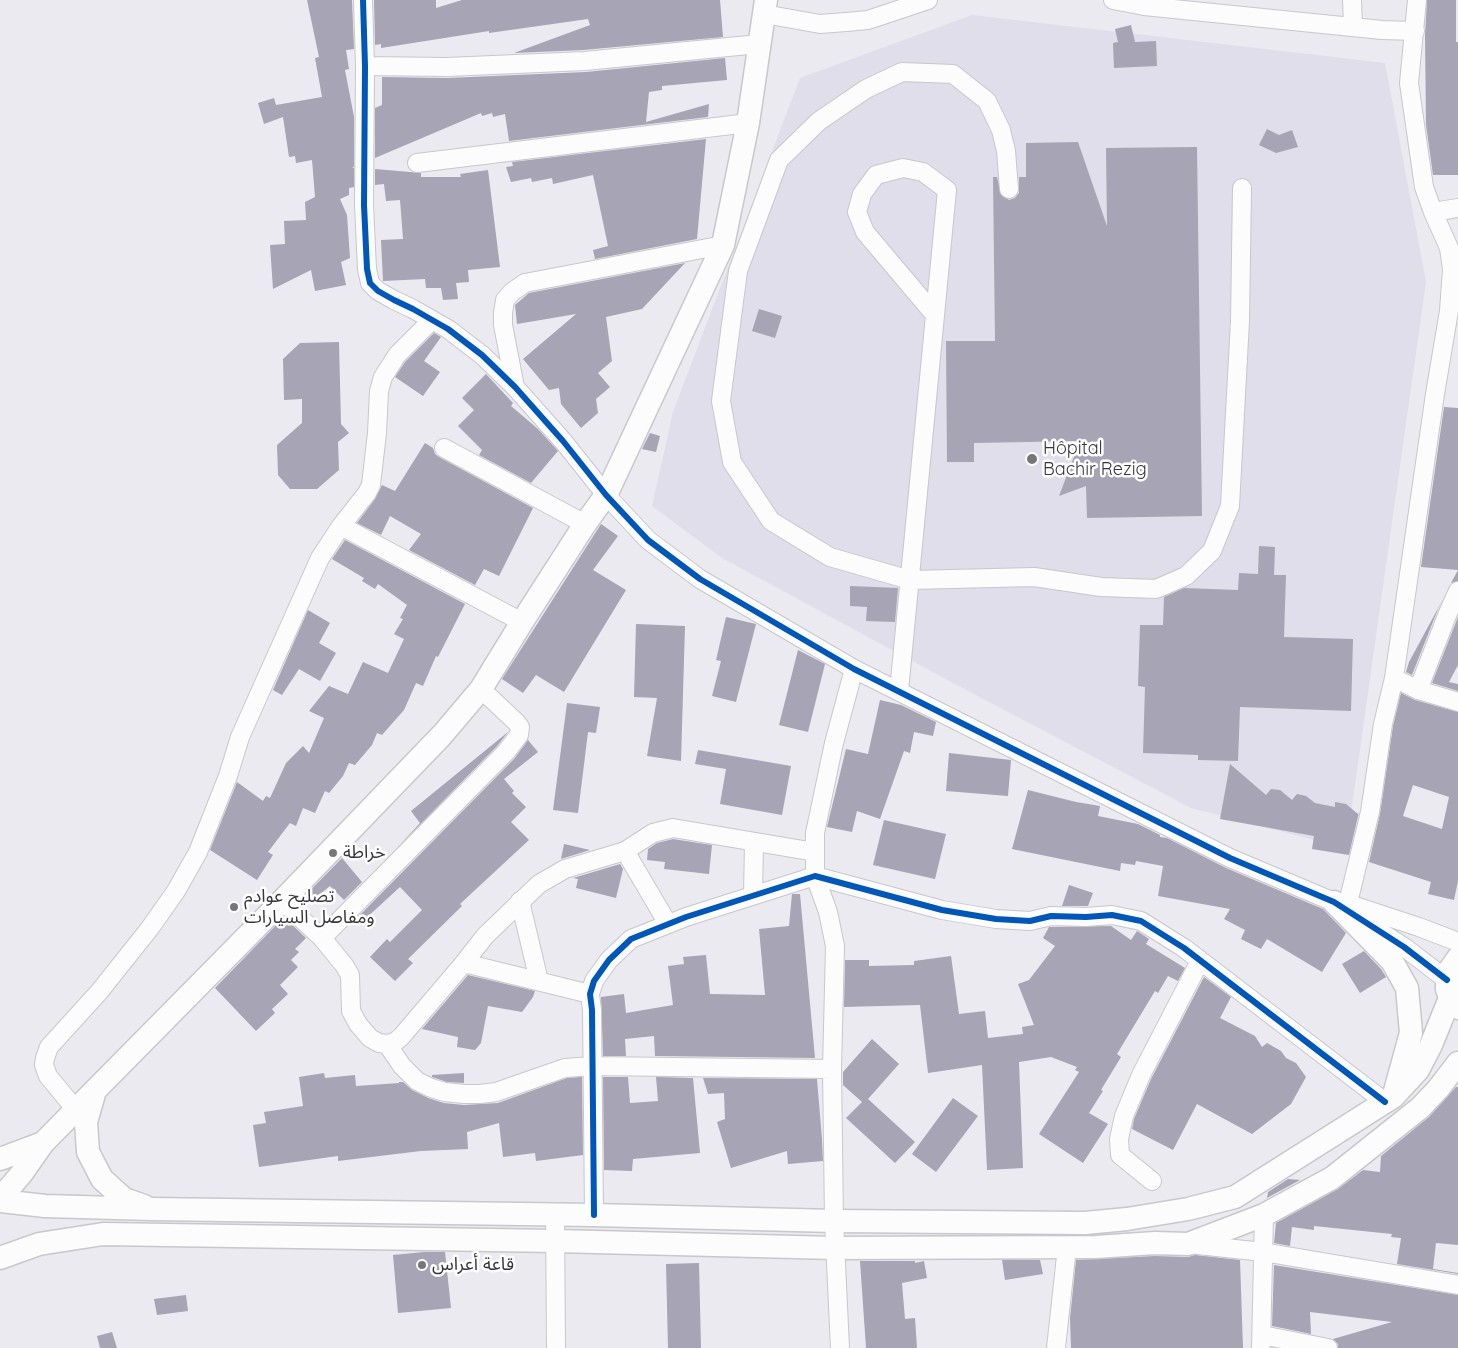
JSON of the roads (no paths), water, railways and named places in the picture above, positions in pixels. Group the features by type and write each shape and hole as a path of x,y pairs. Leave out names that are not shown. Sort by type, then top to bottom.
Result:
{"main road":[{"path":"0,1200 43,1143 282,901 442,735 481,689 585,524 606,495 722,245 748,123 765,7"},
{"path":"1341,903 1392,961 1407,988 1411,1034 1389,1099"},
{"path":"0,1200 45,1206 152,1209 1084,1223 1127,1220 1188,1209 1235,1197 1389,1099 1418,1070 1431,1045 1452,995 1449,970 1458,958"},
{"path":"0,1258 40,1244 103,1234 555,1241 835,1248 1067,1247 1154,1243 1188,1244 1264,1215 1332,1178 1448,1087 1458,1063"},
{"path":"94,1093 86,1122 88,1152 102,1179 124,1199 152,1209"},
{"path":"0,1159 43,1143"}],"street":[{"path":"363,0 365,66 364,205 366,269 370,283 378,291 448,329 482,354 515,386 563,441 606,495 648,540 700,579 854,669 1230,858 1341,903 1418,927 1458,942"},
{"path":"765,7 820,24 868,20 928,0"},
{"path":"1112,0 1415,31"},
{"path":"1352,0 1353,26"},
{"path":"1341,903 1370,812 1383,724 1394,678 1435,394 1450,311 1452,269 1449,248 1424,187 1409,83 1415,31 1416,0"},
{"path":"365,66 447,67 585,62 759,44"},
{"path":"1009,189 1006,151 1001,130 987,101 952,74 902,72 866,89 819,121 779,160 738,271 721,401 732,462 771,521 830,557 910,580 1034,577 1101,587 1156,589 1186,576 1212,551 1230,506 1240,322 1242,188"},
{"path":"417,163 748,123"},
{"path":"899,691 946,190 923,172 903,168 876,176 862,194 857,212 865,232 934,315"},
{"path":"1433,212 1458,208"},
{"path":"515,386 503,325 503,313 505,300 512,292 525,283 722,245"},
{"path":"76,1110 48,1076 44,1065 44,1058 49,1047 98,992 150,928 176,890 198,852 228,776 240,737 320,558 341,526 361,502 371,484 377,433 379,390 383,377 397,355 432,320"},
{"path":"444,448 585,524"},
{"path":"341,526 522,622"},
{"path":"1418,690 1458,591"},
{"path":"840,1348 834,1220 832,1069 835,946 832,926 815,876 815,833 834,743 854,669"},
{"path":"1394,678 1418,690 1458,702"},
{"path":"322,938 506,752 519,735 520,727 516,722 481,689"},
{"path":"282,901 322,938 344,964 350,975 351,1011 358,1024 370,1038 379,1043 387,1044 395,1042 401,1037 485,936 520,901 539,884 564,869 626,851 653,832 673,828 815,852"},
{"path":"753,896 754,843"},
{"path":"626,851 668,924"},
{"path":"594,1215 592,1010 590,994 594,981 609,960 631,939 686,917 815,876 942,910 996,919 1030,921 1051,916 1086,917 1112,915 1141,921 1200,961 1389,1099"},
{"path":"520,901 538,981"},
{"path":"1341,903 1404,947 1452,995"},
{"path":"1152,1181 1120,1155 1119,1139 1124,1116 1141,1074 1200,961"},
{"path":"464,963 590,994"},
{"path":"387,1044 402,1066 416,1081 445,1092 480,1094 496,1092 565,1068 592,1066 832,1069"},
{"path":"1264,1215 1261,1342 1321,1347"},
{"path":"555,1216 556,1348"},
{"path":"1188,1244 1263,1252 1458,1285"},
{"path":"1056,1348 1067,1247"}],"place":[{"name":"Hôpital Bachir Rezig","path":"1032,459"},
{"name":"خراطة","path":"333,853"},
{"name":"تصليح عوادم ومفاصل السيارات","path":"234,907"},
{"name":"قاعة أعراس","path":"422,1265"}]}
